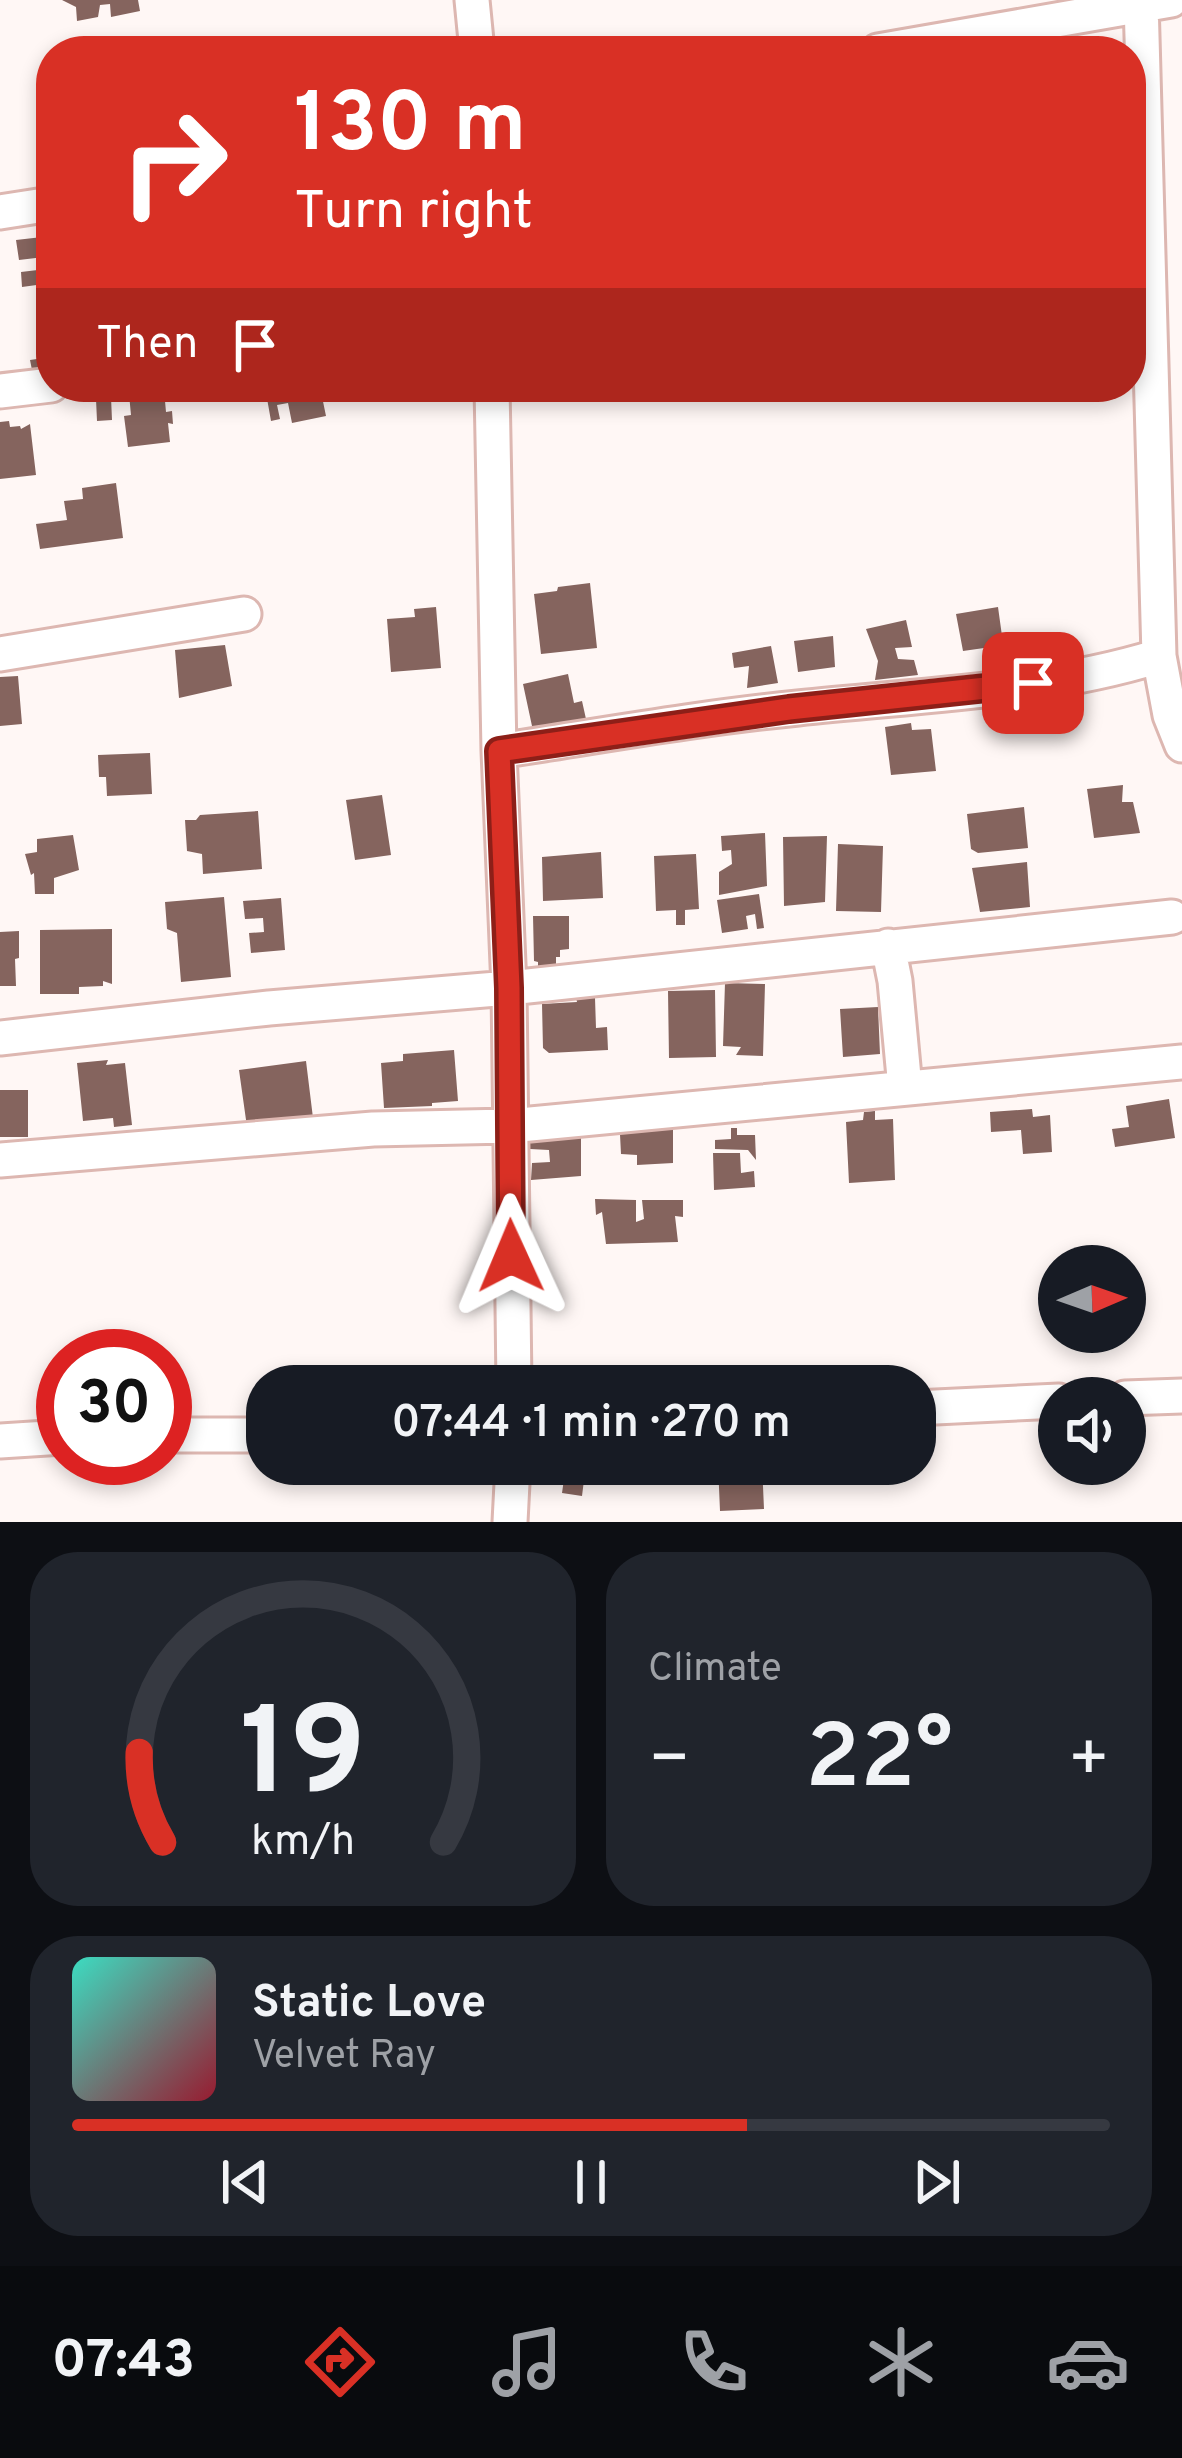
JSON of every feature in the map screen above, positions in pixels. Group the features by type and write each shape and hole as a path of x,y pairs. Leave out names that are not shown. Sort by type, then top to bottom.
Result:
{"street":[{"path":"472,0 476,36"},
{"path":"962,36 1151,2 1146,40"},
{"path":"0,212 36,206"},
{"path":"1146,333 1159,656 1170,715 1182,745"},
{"path":"0,391 36,387"},
{"path":"492,402 509,988 514,1365"},
{"path":"0,654 244,614"},
{"path":"499,751 789,709 1033,683 1114,670 1159,656"},
{"path":"0,1038 1172,917"},
{"path":"888,946 904,1088"},
{"path":"0,1160 373,1129 509,1126 1182,1062"},
{"path":"1146,1397 1182,1396"},
{"path":"936,1407 1038,1402"},
{"path":"192,1435 246,1435"},
{"path":"0,1441 36,1439"},
{"path":"510,1522 512,1485"}],"building":[{"path":"62,0 138,0 140,11 111,17 110,4 100,5 98,17 77,21 76,7"},
{"path":"36,238 36,258 19,260 16,240"},
{"path":"36,270 36,285 22,287 21,272"},
{"path":"96,402 111,402 112,420 97,421"},
{"path":"130,402 165,402 166,412 172,411 170,442 128,447 124,416 131,415"},
{"path":"268,402 323,402 326,416 292,423 288,403 277,405 280,419 271,421"},
{"path":"9,421 10,427 21,429 30,424 36,475 0,479 0,422"},
{"path":"116,483 123,538 40,549 36,524 67,520 64,501 83,499 82,488"},
{"path":"590,583 597,648 541,654 534,594"},
{"path":"436,607 441,668 391,672 387,619 415,617 414,609"},
{"path":"998,607 1006,665 987,667 984,648 963,651 956,614"},
{"path":"906,620 912,647 895,648 898,659 914,660 918,675 875,680 878,661 866,629"},
{"path":"833,636 835,667 798,672 794,641"},
{"path":"225,645 232,686 179,698 175,650"},
{"path":"771,646 778,683 747,688 749,666 734,668 732,653"},
{"path":"568,674 574,703 582,701 588,728 535,740 523,684"},
{"path":"18,676 22,724 0,726 0,677"},
{"path":"911,723 912,730 931,729 936,771 891,775 885,727"},
{"path":"150,753 152,794 107,796 106,777 99,777 98,755"},
{"path":"1123,785 1122,802 1133,802 1140,833 1094,838 1087,789"},
{"path":"382,795 391,855 355,860 346,800"},
{"path":"1024,807 1028,848 978,853 971,849 967,814"},
{"path":"258,811 262,869 203,874 202,854 187,851 185,820"},
{"path":"765,833 767,886 719,895 719,872 732,864 731,850 722,851 721,836"},
{"path":"73,835 79,870 54,878 54,894 35,894 34,873 31,875 25,854 37,852 37,839"},
{"path":"827,836 825,902 784,906 783,837"},
{"path":"838,844 883,846 881,912 836,911"},
{"path":"601,852 603,898 543,901 542,857"},
{"path":"696,854 699,909 685,910 685,925 676,925 676,910 656,911 654,856"},
{"path":"1027,862 1030,907 980,912 972,868"},
{"path":"759,894 764,928 757,929 755,914 746,916 748,929 722,933 717,900"},
{"path":"224,897 231,977 181,982 177,933 167,929 165,902"},
{"path":"281,898 285,950 251,953 249,933 264,932 263,918 245,919 243,901"},
{"path":"533,916 569,916 569,949 560,950 556,957 556,974 538,974"},
{"path":"112,929 112,984 103,981 103,986 79,987 79,994 40,994 40,930"},
{"path":"19,931 16,986 0,986 0,932"},
{"path":"725,983 765,984 763,1056 736,1055 741,1047 723,1046"},
{"path":"715,990 716,1057 669,1058 668,991"},
{"path":"576,998 595,998 596,1028 607,1027 608,1050 549,1053 543,1048 542,1004 577,1002"},
{"path":"878,1007 880,1054 843,1057 840,1009"},
{"path":"454,1050 458,1101 384,1108 381,1063 403,1061 403,1054"},
{"path":"108,1060 106,1065 125,1063 132,1125 114,1127 113,1118 83,1121 77,1063"},
{"path":"306,1061 313,1118 247,1127 239,1070"},
{"path":"0,1090 28,1090 28,1137 0,1137"},
{"path":"1169,1099 1175,1138 1115,1147 1112,1129 1129,1127 1126,1106"},
{"path":"1032,1109 1033,1117 1050,1115 1052,1152 1023,1154 1021,1130 991,1132 990,1112"},
{"path":"875,1111 875,1120 893,1119 895,1180 849,1183 846,1122 863,1120 864,1112"},
{"path":"619,1115 673,1121 673,1163 637,1165 637,1155 621,1154"},
{"path":"581,1128 581,1176 531,1180 532,1163 550,1162 549,1150 530,1149 530,1130"},
{"path":"731,1128 737,1128 737,1135 755,1135 756,1160 748,1150 715,1149 715,1140 731,1139"},
{"path":"713,1153 740,1153 741,1173 754,1171 755,1187 714,1190"},
{"path":"595,1199 636,1200 636,1222 644,1219 642,1200 683,1200 683,1217 675,1216 678,1242 606,1244 602,1212 596,1215"},
{"path":"563,1485 583,1485 582,1496 562,1493"},
{"path":"719,1485 763,1485 764,1509 720,1511"}],"route":[{"path":"511,1256 509,988 499,751 789,709 1033,683"}]}
